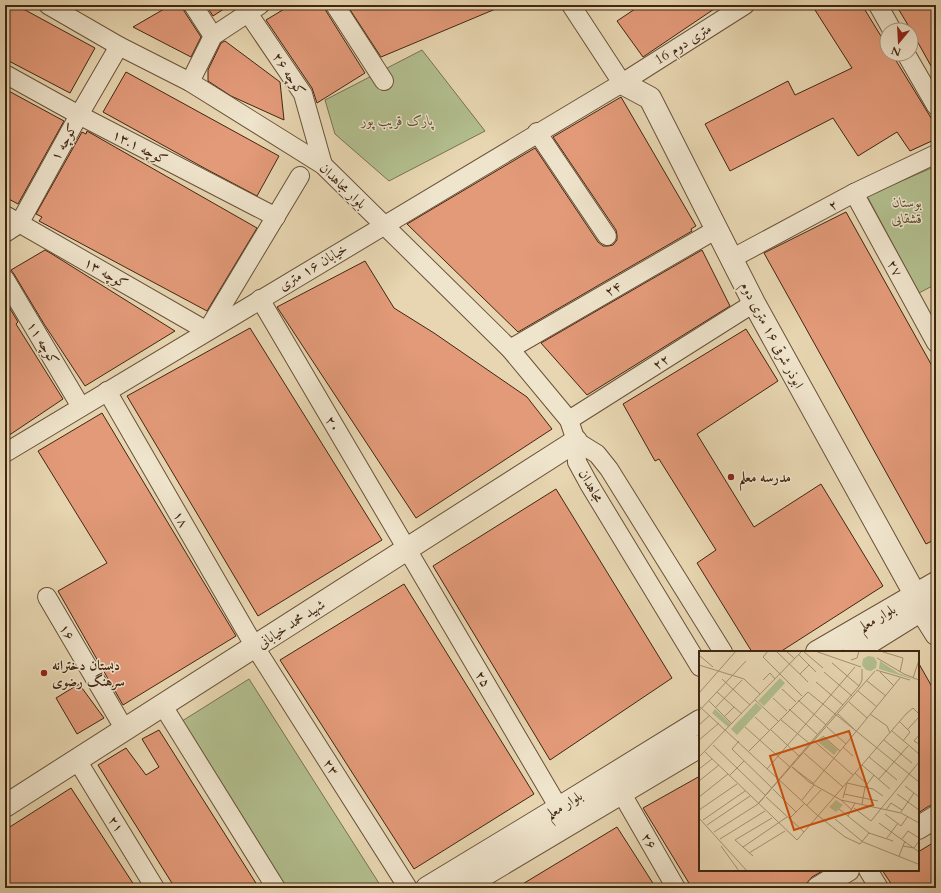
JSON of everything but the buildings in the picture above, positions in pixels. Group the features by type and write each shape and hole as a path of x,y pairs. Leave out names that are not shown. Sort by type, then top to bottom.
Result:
{"street":[{"name":"بلوار مجاهدان","path":"48,5 119,46 190,82 323,165 510,348 568,420 576,441"},
{"path":"193,5 213,36"},
{"path":"335,5 384,81"},
{"path":"570,5 622,82"},
{"name":"16 متری دوم","path":"622,82 745,5"},
{"path":"878,5 888,22"},
{"path":"190,82 213,36 254,9"},
{"name":"کوچه ۲۶","path":"254,9 304,94 323,165"},
{"name":"کوچه ۱","path":"10,224 79,115 119,46"},
{"path":"911,62 936,106"},
{"name":"کوچه ۱۳.۱","path":"5,74 79,115 276,217"},
{"name":"خیابان ۱۶ متری","path":"5,453 622,82"},
{"name":"ابوذر شرقی ۱۶ متری دوم","path":"622,82 650,98 754,303 924,602 936,634"},
{"path":"537,132 607,236"},
{"name":"۲","path":"731,259 854,193 936,154"},
{"path":"207,331 300,176"},
{"name":"۲۷","path":"854,193 936,344"},
{"name":"کوچه ۱۳","path":"10,224 207,331"},
{"name":"۲۴","path":"510,348 717,229"},
{"name":"کوچه ۱۱","path":"5,279 81,407"},
{"name":"۲۰","path":"260,299 407,550"},
{"name":"۲۲","path":"568,420 754,303"},
{"name":"۱۸","path":"107,391 255,647"},
{"name":"شهید محمد خیابانی","path":"5,806 576,441"},
{"name":"مجاهدان","path":"576,441 597,454 609,469 722,651"},
{"name":"مجاهدان","path":"576,441 577,462 589,484 699,665"},
{"name":"۲۵","path":"407,550 560,808"},
{"name":"بلوار معلم","path":"855,651 924,602 936,583"},
{"name":"۱۶","path":"47,597 124,730"},
{"name":"بلوار معلم","path":"819,651 924,602"},
{"name":"۲۳","path":"255,647 408,888"},
{"path":"162,706 276,888"},
{"name":"بلوار معلم","path":"427,888 699,722"},
{"name":"بلوار معلم","path":"465,887 699,747"},
{"name":"۲۱","path":"77,760 155,888"},
{"name":"۲۶","path":"622,794 676,888"},
{"path":"919,827 936,817"},
{"path":"818,888 846,871"},
{"path":"869,871 879,888"}],"green space":[{"name":"پارک قریب پور","path":"422,50 485,131 389,181 335,134 325,100"},
{"name":"بوستان قشقایی","path":"936,166 936,284 919,293 867,196"},
{"path":"249,679 382,888 283,888 179,723"}],"place":[{"name":"مدرسه معلم","path":"731,477"},
{"name":"دبستان دخترانه سرهنگ رضوی","path":"44,673"}]}
